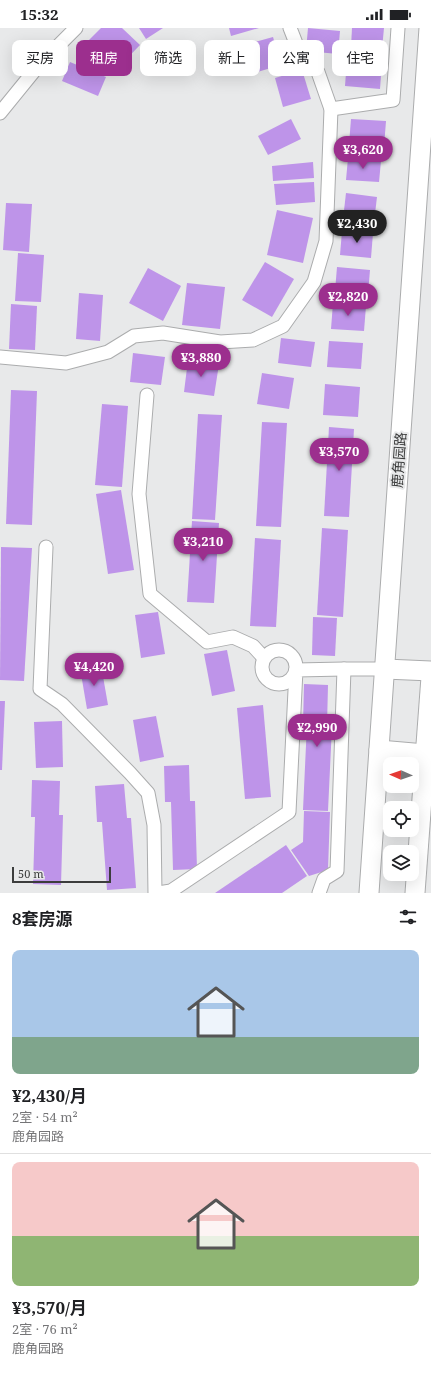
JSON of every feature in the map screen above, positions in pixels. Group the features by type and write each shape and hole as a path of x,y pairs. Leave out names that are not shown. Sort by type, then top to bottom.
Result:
{"street":[{"path":"0,114 39,65 76,28"},
{"path":"0,357 66,363 108,352 134,336 163,333 220,342 253,340 283,326 314,282 326,241 331,108 318,72 299,51 290,28"},
{"path":"331,108 392,100 398,28"},
{"name":"鹿角园路","path":"369,893 385,669 424,201 429,28"},
{"path":"147,395 139,494 150,594 207,642 233,637 253,646 264,658"},
{"path":"46,547 40,689 62,704 148,793 154,825 156,893 171,891 289,812 296,670 296,664 294,658 285,650 273,650 264,658 262,670 268,680 273,683 285,683 294,676 296,670"},
{"path":"319,893 324,879 337,871 344,669"},
{"path":"296,670 385,669 431,672"},
{"path":"415,893 431,678"},
{"path":"379,750 426,754"},
{"path":"362,893 371,868"}],"building":[{"path":"101,28 122,28 140,45 132,53 132,40 89,40"},
{"path":"139,28 163,28 146,39"},
{"path":"229,28 259,28 231,36"},
{"path":"308,28 340,31 339,40 332,40 332,53 324,53 324,40 307,40"},
{"path":"352,28 384,28 383,40 351,40"},
{"path":"273,37 274,40 268,40 268,69 260,71 260,41"},
{"path":"70,62 76,64 76,76 106,77 98,96 62,81 64,76 68,76 68,67"},
{"path":"282,76 304,76 311,99 283,107 275,78"},
{"path":"346,76 381,76 380,89 345,86"},
{"path":"291,119 301,139 268,155 258,136"},
{"path":"351,119 386,121 384,147 349,144"},
{"path":"348,158 381,161 379,182 346,180"},
{"path":"313,162 314,178 273,181 272,166"},
{"path":"314,182 315,202 276,205 274,184"},
{"path":"346,193 377,197 374,222 343,219"},
{"path":"6,203 32,204 29,252 3,250"},
{"path":"277,210 313,218 303,263 267,255"},
{"path":"342,231 373,233 371,258 340,255"},
{"path":"18,253 44,255 41,302 15,301"},
{"path":"265,262 294,279 272,317 242,300"},
{"path":"337,267 370,270 368,294 335,291"},
{"path":"148,268 181,286 163,321 129,303"},
{"path":"187,283 225,287 220,329 182,325"},
{"path":"79,293 103,295 100,341 76,339"},
{"path":"333,303 366,306 364,331 331,329"},
{"path":"11,304 37,306 35,350 9,349"},
{"path":"281,338 315,342 311,367 278,363"},
{"path":"329,341 363,343 361,369 327,367"},
{"path":"133,353 165,357 161,385 130,382"},
{"path":"188,360 219,364 214,396 184,392"},
{"path":"262,373 294,378 289,409 257,404"},
{"path":"325,384 360,387 358,417 323,415"},
{"path":"11,390 37,391 32,525 6,524"},
{"path":"102,404 128,406 122,487 95,485"},
{"path":"198,414 222,415 215,520 192,519"},
{"path":"262,422 287,423 281,527 256,526"},
{"path":"329,427 354,429 349,517 324,516"},
{"path":"121,490 134,570 108,574 96,494"},
{"path":"192,521 219,523 214,603 187,602"},
{"path":"322,528 348,530 343,617 317,615"},
{"path":"255,538 281,540 276,627 250,626"},
{"path":"1,547 32,548 24,681 0,680"},
{"path":"158,612 165,654 141,658 135,615"},
{"path":"313,617 337,618 335,656 312,655"},
{"path":"227,650 235,691 212,696 204,654"},
{"path":"101,665 108,705 87,709 80,668"},
{"path":"304,684 328,685 327,726 332,726 328,811 303,810 307,724 303,724"},
{"path":"0,701 5,701 2,770 0,770"},
{"path":"263,705 271,797 245,799 237,708"},
{"path":"156,716 164,757 140,762 133,720"},
{"path":"62,721 63,767 36,768 34,722"},
{"path":"189,765 190,801 195,801 197,869 173,870 171,802 165,802 164,766"},
{"path":"32,780 60,781 59,815 63,815 61,885 33,884 35,817 31,817"},
{"path":"124,784 127,818 131,818 136,888 107,890 102,822 97,822 95,786"},
{"path":"304,811 330,812 328,870 309,876 291,850 303,842"},
{"path":"286,845 307,876 282,893 215,893"}]}
